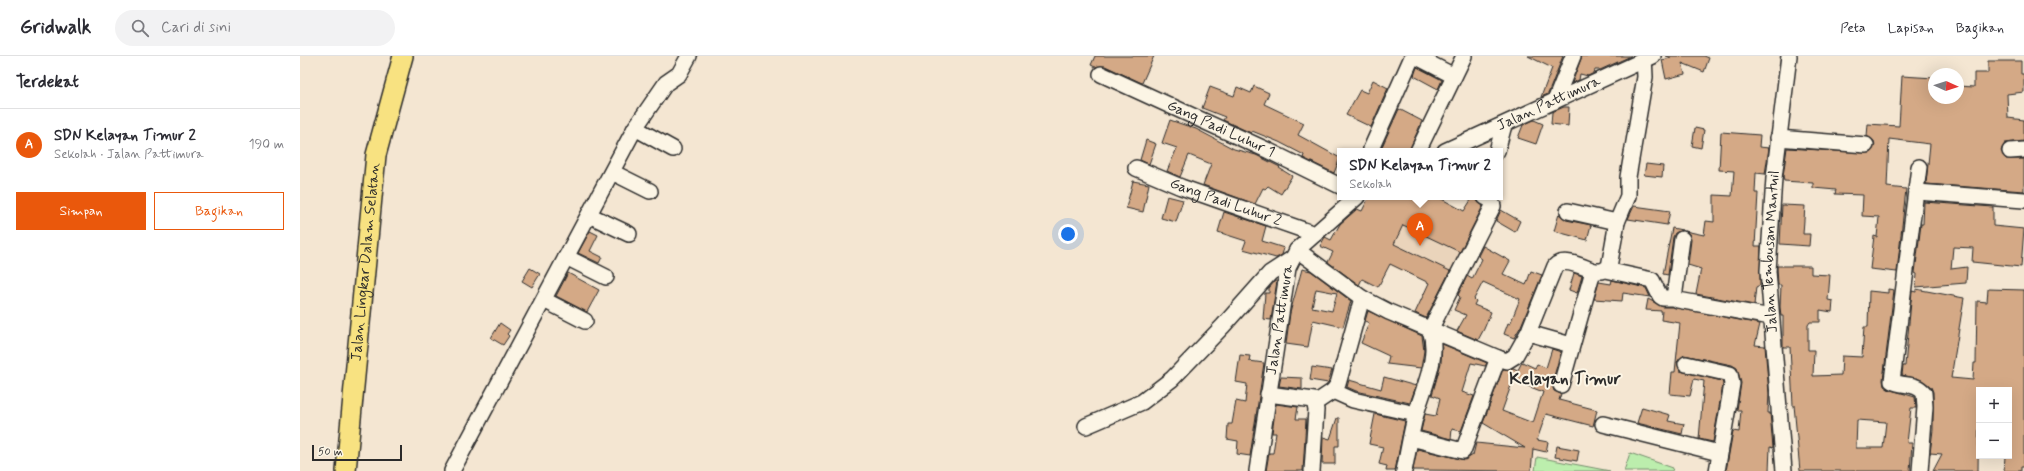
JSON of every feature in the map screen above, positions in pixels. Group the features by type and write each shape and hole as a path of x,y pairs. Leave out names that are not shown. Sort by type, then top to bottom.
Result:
{"main road":[{"name":"Jalan Lingkar Dalam Selatan","path":"346,471 376,155 403,56"}],"street":[{"path":"452,471 635,128 666,83 680,74 689,56"},
{"path":"1419,148 1464,56"},
{"path":"1555,101 1573,56"},
{"name":"Jalan Tembusan Mantuil","path":"1784,471 1768,271 1769,237 1778,138 1789,56"},
{"path":"1371,148 1412,57 1419,58 1454,76"},
{"path":"1600,270 1609,267 1617,222 1628,196 1628,177 1647,57"},
{"name":"Jalan Pattimura","path":"1452,148 1504,125 1647,57"},
{"name":"Gang Padi Luhur 1","path":"1101,74 1269,151 1337,185"},
{"path":"1498,148 1504,125"},
{"path":"635,128 673,149"},
{"path":"1778,138 1866,146"},
{"path":"1919,167 1892,381 1898,384 1916,386 1924,393 1925,407 1920,471"},
{"name":"Gang Padi Luhur 2","path":"1136,168 1181,187 1315,234"},
{"path":"612,172 650,191"},
{"path":"1916,192 2024,200"},
{"name":"Jalan Pattimura","path":"1257,471 1285,285 1295,254 1354,200"},
{"path":"1404,471 1416,414 1430,367 1434,344 1430,330 1493,206 1492,202 1489,200"},
{"path":"1568,211 1617,222"},
{"path":"589,215 629,234"},
{"path":"1674,298 1682,238"},
{"path":"1086,426 1142,402 1172,378 1223,326 1270,273 1295,254 1362,298 1406,321 1507,361 1515,356 1529,331 1555,266 1558,263 1565,262 1652,280 1660,296 1771,317"},
{"path":"566,257 606,277"},
{"path":"1561,385 1572,345 1600,270"},
{"path":"1315,403 1333,391 1341,376 1362,298"},
{"path":"544,300 585,321"},
{"path":"1529,331 1532,334 1572,345"},
{"path":"1411,438 1463,451 1498,358"},
{"path":"1686,364 1730,374 1731,376 1732,384 1719,454 1718,471"},
{"path":"1333,391 1353,400 1416,414"},
{"path":"1268,394 1310,398 1315,403 1316,410 1312,471"},
{"path":"1603,424 1719,454"}],"shaded area":[{"path":"1394,200 1402,200 1475,238 1448,292 1365,254"}],"green space":[{"path":"1630,453 1673,468 1672,471 1624,471"},
{"path":"1537,457 1610,471 1535,471"}],"building":[{"path":"1095,56 1154,56 1142,83 1105,66 1095,67 1091,65"},
{"path":"1528,56 1563,56 1548,94 1541,97 1552,68"},
{"path":"1582,56 1631,56 1600,70 1595,70 1594,73 1588,76 1580,74 1579,80 1572,83"},
{"path":"1666,56 1704,56 1709,58 1704,72 1682,63 1685,74 1666,79 1662,60 1671,58"},
{"path":"1988,61 2021,61 2021,74 2024,74 2024,92 2007,94 2008,118 2024,120 2024,141 2005,143 2001,151 2006,159 2024,159 2024,191 1926,184 1930,144 1889,139 1887,187 1906,189 1897,272 1870,269 1874,236 1877,237 1879,217 1862,216 1863,195 1835,194 1836,190 1813,188 1813,183 1784,181 1783,176 1787,148 1870,153 1875,145 1874,141 1867,136 1868,124 1899,126 1902,76 1928,78 1928,104 1964,104 1964,86 1974,87 1974,73 1988,73"},
{"path":"1417,67 1442,80 1438,89 1414,76"},
{"path":"1373,80 1388,88 1371,127 1346,115 1360,90 1367,93"},
{"path":"1254,86 1269,93 1264,104 1304,123 1298,135 1337,156 1337,166 1334,173 1303,158 1304,155 1279,142 1252,131 1251,133 1223,120 1225,117 1202,108 1210,87 1234,96 1237,87 1251,93"},
{"path":"1564,107 1569,107 1568,126 1551,124 1552,112"},
{"path":"1399,109 1422,121 1410,148 1381,148"},
{"path":"1170,120 1196,129 1234,149 1256,155 1280,167 1279,168 1292,176 1281,194 1268,186 1265,189 1263,188 1255,204 1203,185 1211,164 1189,155 1180,177 1167,171 1177,148 1162,143"},
{"path":"1534,120 1543,124 1536,144 1518,138 1523,125"},
{"path":"1695,128 1704,130 1701,148 1692,146"},
{"path":"1721,132 1760,135 1759,147 1769,148 1765,174 1756,173 1755,193 1758,193 1755,246 1761,246 1760,285 1756,287 1754,305 1696,294 1701,269 1688,265 1691,240 1690,235 1685,231 1704,235 1706,221 1714,222 1714,195 1732,196 1734,171 1719,170"},
{"path":"1146,140 1156,144 1149,164 1140,160"},
{"path":"1646,164 1663,166 1662,177 1644,175"},
{"path":"1133,181 1149,184 1143,212 1126,208"},
{"path":"1167,196 1183,200 1176,222 1161,218"},
{"path":"1368,200 1444,200 1464,211 1471,200 1477,200 1483,206 1460,252 1403,225 1394,244 1450,271 1426,318 1415,313 1429,283 1390,264 1378,287 1362,279 1359,285 1328,262 1333,252 1320,246 1325,237 1331,240 1340,224 1357,209 1362,211"},
{"path":"1924,202 1993,207 1993,226 2024,229 2021,267 1972,262 1973,248 1953,247 1951,269 1967,267 1966,283 1916,287 1917,274 1915,273 1921,224 1923,224"},
{"path":"1782,205 1805,206 1803,234 1810,234 1809,246 1780,244"},
{"path":"1634,206 1670,211 1667,225 1628,219"},
{"path":"1501,210 1520,221 1515,232 1496,221"},
{"path":"1224,212 1266,226 1262,241 1284,248 1282,255 1276,258 1243,249 1246,241 1218,232"},
{"path":"1559,214 1566,220 1591,225 1587,240 1554,231"},
{"path":"1672,228 1682,230 1675,233 1673,237 1668,275 1663,274"},
{"path":"590,231 598,235 590,251 602,257 599,263 578,253"},
{"path":"1483,246 1510,261 1503,274 1526,285 1531,271 1542,275 1521,326 1514,338 1504,334 1508,323 1510,324 1520,299 1483,282 1474,299 1476,301 1474,305 1491,312 1484,329 1478,340 1457,331 1466,315 1454,310 1460,297 1458,295 1467,276 1472,279 1482,259 1478,256"},
{"path":"1777,266 1811,266 1811,274 1830,275 1828,300 1833,301 1832,312 1820,310 1820,322 1810,322 1808,325 1808,350 1814,350 1813,376 1841,375 1842,356 1862,357 1864,327 1868,327 1869,291 1888,293 1888,289 1894,290 1883,380 1884,386 1888,389 1915,397 1916,408 1911,408 1907,443 1912,443 1910,471 1800,471 1793,405 1790,347 1783,347 1783,316 1781,316 1780,307 1781,285 1778,285","holes":["1857,420 1886,422 1883,448 1856,448"]},
{"path":"530,268 540,274 532,287 522,281"},
{"path":"1302,269 1311,271 1351,301 1343,327 1313,320 1308,347 1286,344 1290,313","holes":["1316,289 1337,293 1332,311 1312,307"]},
{"path":"568,273 599,290 587,312 556,296"},
{"path":"1574,273 1582,276 1577,293 1569,290"},
{"path":"1612,280 1646,288 1650,297 1623,293 1622,301 1594,299 1599,282 1611,284"},
{"path":"1275,281 1277,281 1271,320 1263,319 1265,293 1269,293 1269,288"},
{"path":"1916,289 1964,298 1951,378 1973,380 1974,363 1976,363 1977,301 1987,302 1988,289 2024,290 2024,467 2021,467 2021,471 2004,471 2005,459 2012,459 2012,387 1976,387 1976,459 1978,459 1978,471 1933,471 1942,454 1930,453 1933,430 1933,392 1931,387 1922,380 1902,375 1903,366 1905,366 1912,291 1916,292"},
{"path":"1648,299 1663,307 1672,307 1760,324 1755,345 1765,346 1769,393 1768,413 1770,413 1773,448 1770,447 1769,471 1726,471 1733,431 1739,432 1741,410 1737,410 1741,383 1737,368 1732,365 1684,355 1677,362 1680,371 1722,381 1723,384 1713,442 1699,439 1704,381 1694,379 1690,396 1670,394 1672,372 1675,372 1680,323 1661,320 1662,311 1646,310"},
{"path":"1368,311 1422,336 1424,351 1421,368 1387,364 1389,356 1361,343 1369,323 1365,321"},
{"path":"500,323 510,330 507,334 509,336 503,345 491,338"},
{"path":"1442,344 1487,363 1485,366 1471,363 1462,392 1474,396 1461,431 1452,429 1451,439 1421,431 1425,414 1436,416 1440,398 1432,395 1441,363"},
{"path":"1552,349 1561,352 1552,383 1554,391 1561,394 1559,400 1597,410 1593,426 1546,414 1537,440 1548,442 1546,452 1533,449 1531,471 1413,470 1417,449 1465,460 1473,455 1476,443 1525,448 1483,423 1503,369 1513,368 1518,370 1522,362 1535,368 1537,364 1546,368","holes":["1513,380 1543,392 1533,423 1502,411"]},
{"path":"1240,355 1250,356 1249,361 1264,363 1250,456 1237,454 1238,441 1227,439 1228,424 1232,424 1236,401 1245,403 1247,384 1236,382"},
{"path":"1312,367 1332,370 1328,383 1310,380"},
{"path":"1281,377 1302,378 1302,389 1279,386"},
{"path":"1384,377 1416,386 1410,403 1356,391 1347,387 1349,380 1381,389"},
{"path":"1276,404 1298,407 1296,419 1306,419 1303,471 1266,471 1269,453 1273,453 1276,433 1272,433"},
{"path":"1642,407 1670,415 1668,421 1684,424 1682,434 1637,423"},
{"path":"1375,414 1405,421 1395,471 1386,471 1387,466 1379,464 1383,447 1369,444"},
{"path":"1337,418 1339,418 1339,446 1335,446 1335,464 1322,464 1323,437 1330,439"},
{"path":"1557,446 1579,450 1577,461 1555,457"}],"place":[{"name":"SDN Kelayan Timur 2","path":"1420,246"}],"district":[{"name":"Kelayan Timur","path":"1565,379"}]}
